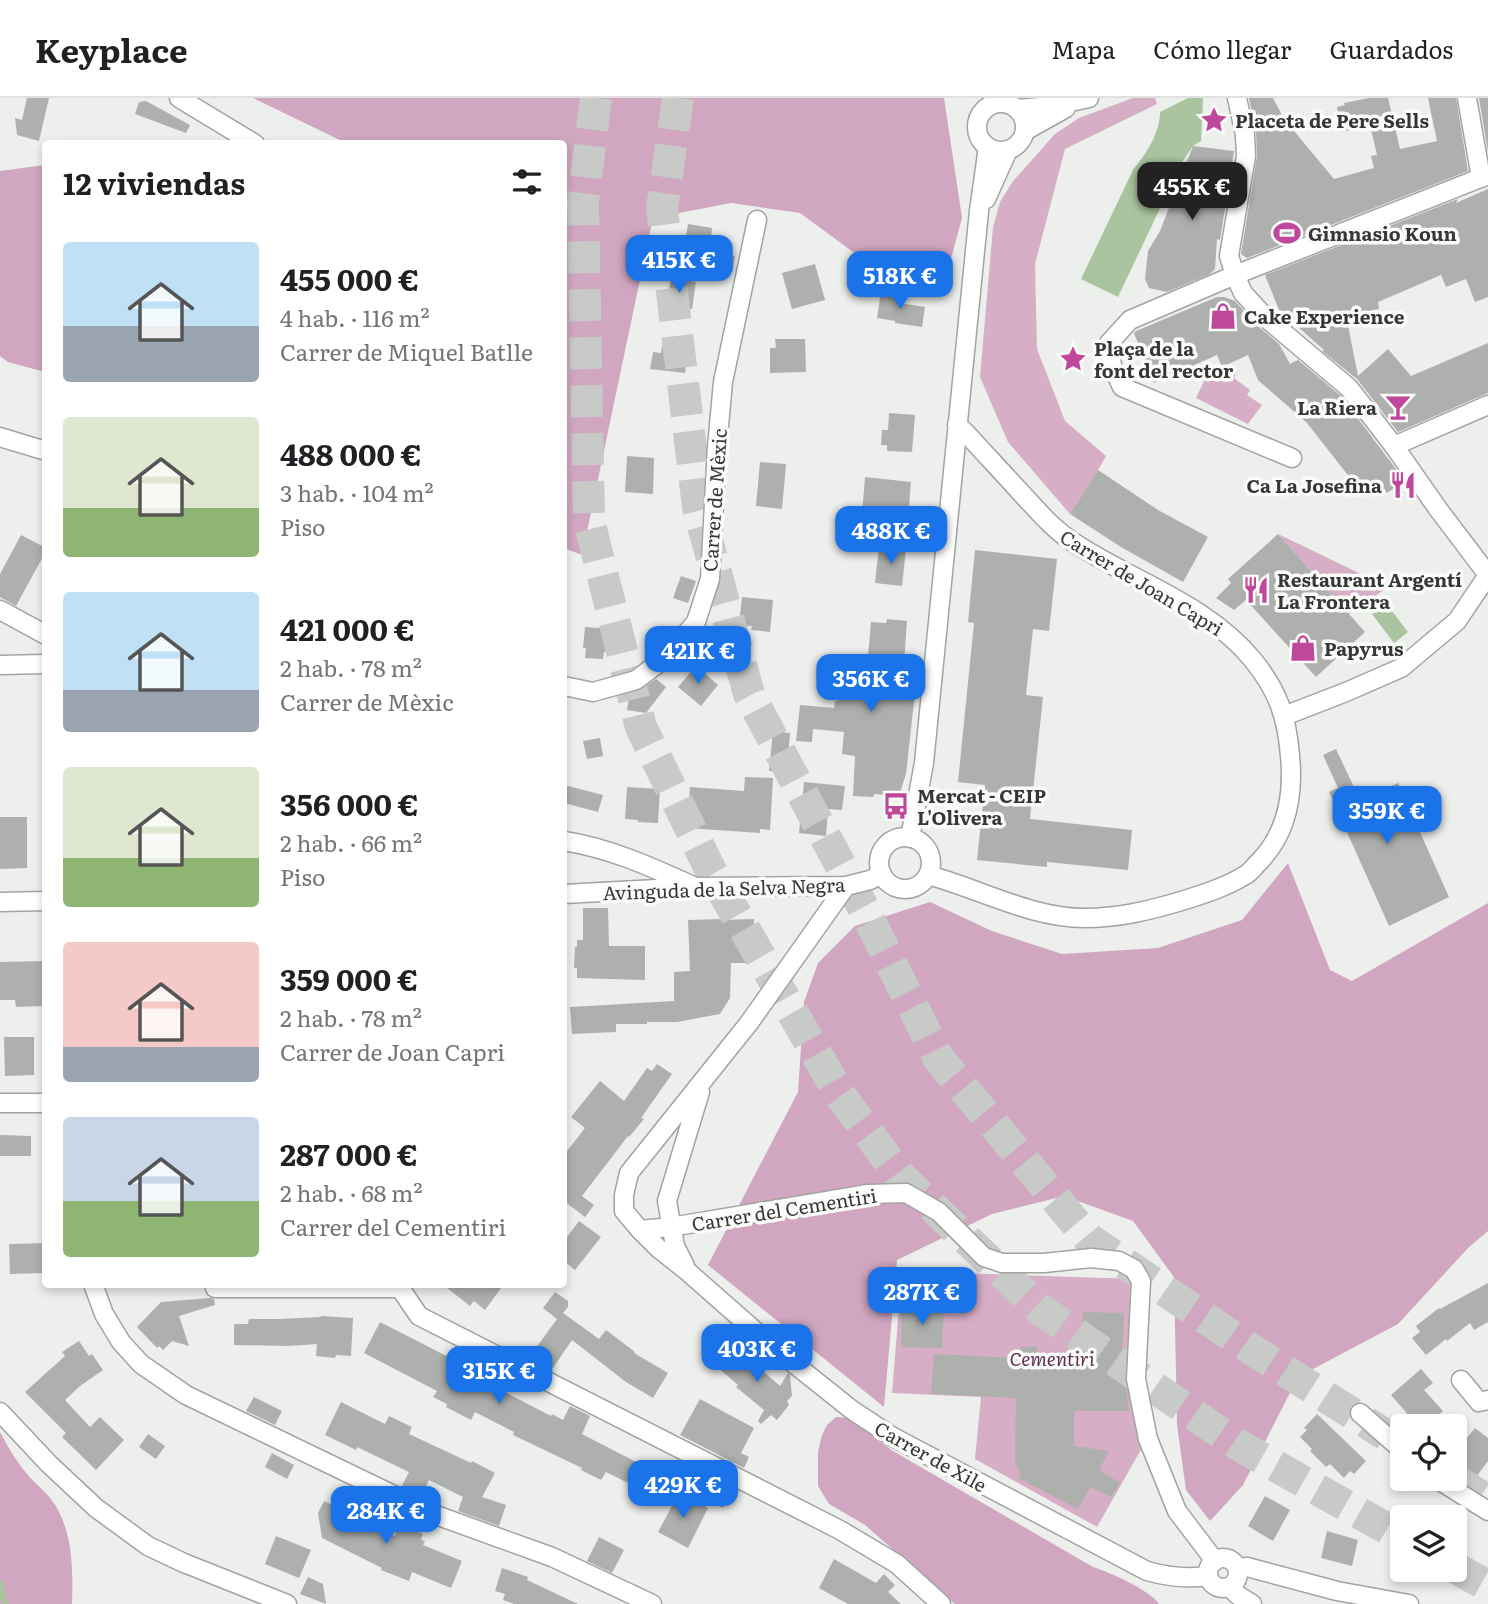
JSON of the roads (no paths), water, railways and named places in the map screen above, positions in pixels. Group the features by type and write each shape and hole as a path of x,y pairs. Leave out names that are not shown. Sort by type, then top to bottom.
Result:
{"street":[{"path":"180,98 248,140"},
{"path":"1237,98 1245,135 1246,156 1229,256 1243,293 1266,318 1349,388 1488,575 1457,621 1401,668 1284,716"},
{"path":"1292,458 1122,387 1112,366 1109,342 1130,320 1235,275 1485,176 1467,98"},
{"path":"1007,103 1025,123 1023,139 1008,150 995,151 982,142 978,135 980,107 1007,103 1083,100"},
{"path":"1025,131 1083,100"},
{"path":"911,838 925,763 957,425 988,147"},
{"path":"979,211 1008,150"},
{"name":"Carrer de Mèxic","path":"567,688 593,692 636,680 664,659 696,622 710,579 723,382 758,220"},
{"path":"1394,446 1488,405"},
{"name":"Carrer de Joan Capri","path":"928,875 953,881 1045,914 1084,918 1139,913 1196,897 1248,873 1269,852 1282,831 1290,806 1292,770 1284,716 1275,694 1236,640 1196,610 1071,541 1050,524 957,425"},
{"path":"0,437 42,450"},
{"path":"0,610 42,633"},
{"path":"0,665 42,664"},
{"path":"911,838 923,844 931,861 928,875 919,885 905,889 891,885 882,874 880,860 885,847 897,839 911,838"},
{"path":"567,841 589,845 634,859 694,887"},
{"name":"Avinguda de la Selva Negra","path":"567,894 694,887 846,886 882,874"},
{"name":"Carrer de Xile","path":"846,886 749,1023 629,1173 624,1211 658,1248 687,1270 778,1352 852,1410 893,1437 1147,1571 1170,1578 1191,1579 1212,1568"},
{"path":"0,902 42,901"},
{"name":"Carrer de Xile","path":"687,1270 675,1246 667,1201 703,1082"},
{"path":"0,1103 42,1103"},
{"name":"Carrer del Cementiri","path":"640,1230 868,1194 906,1193 939,1212 984,1257 1002,1263 1044,1263 1091,1258 1119,1261 1134,1269 1140,1281 1136,1379 1148,1439 1177,1511 1212,1568"},
{"path":"94,1288 104,1314 121,1342 141,1364 186,1395 433,1514 552,1557 652,1604"},
{"path":"401,1288 419,1316 840,1530 897,1564 941,1604"},
{"path":"1461,1380 1479,1402 1488,1400"},
{"path":"0,1412 40,1456 96,1508 148,1546 287,1604"},
{"path":"1360,1412 1390,1439"},
{"path":"1456,1491 1488,1511"},
{"path":"1221,1558 1234,1562 1238,1568 1238,1579 1230,1587 1223,1589 1211,1583 1212,1568 1221,1558"},
{"path":"1238,1568 1247,1567 1338,1591 1409,1604"},
{"path":"1230,1587 1252,1604"}],"waterway":[{"path":"0,1583 5,1604"}],"tunnel":[{"path":"596,98 583,202 589,521 641,727 711,871 840,1095 900,1176 1041,1310 1240,1446 1390,1530"},
{"path":"678,98 662,209 698,507 749,694 864,909 939,1059 1089,1239 1251,1349 1386,1435"},
{"path":"1467,1487 1488,1501"},
{"path":"1467,1574 1488,1586"}],"place":[{"name":"Placeta de Pere Sells","path":"1214,120"},
{"name":"Gimnasio Koun","path":"1287,233"},
{"name":"Cake Experience","path":"1223,316"},
{"name":"Plaça de la font del rector","path":"1073,359"},
{"name":"La Riera","path":"1398,407"},
{"name":"Ca La Josefina","path":"1403,485"},
{"name":"Restaurant Argentí La Frontera","path":"1256,590"},
{"name":"Papyrus","path":"1303,648"},
{"name":"Mercat - CEIP L'Olivera","path":"896,806"}],"park label":[{"name":"Cementiri","path":"1052,1358"}]}
